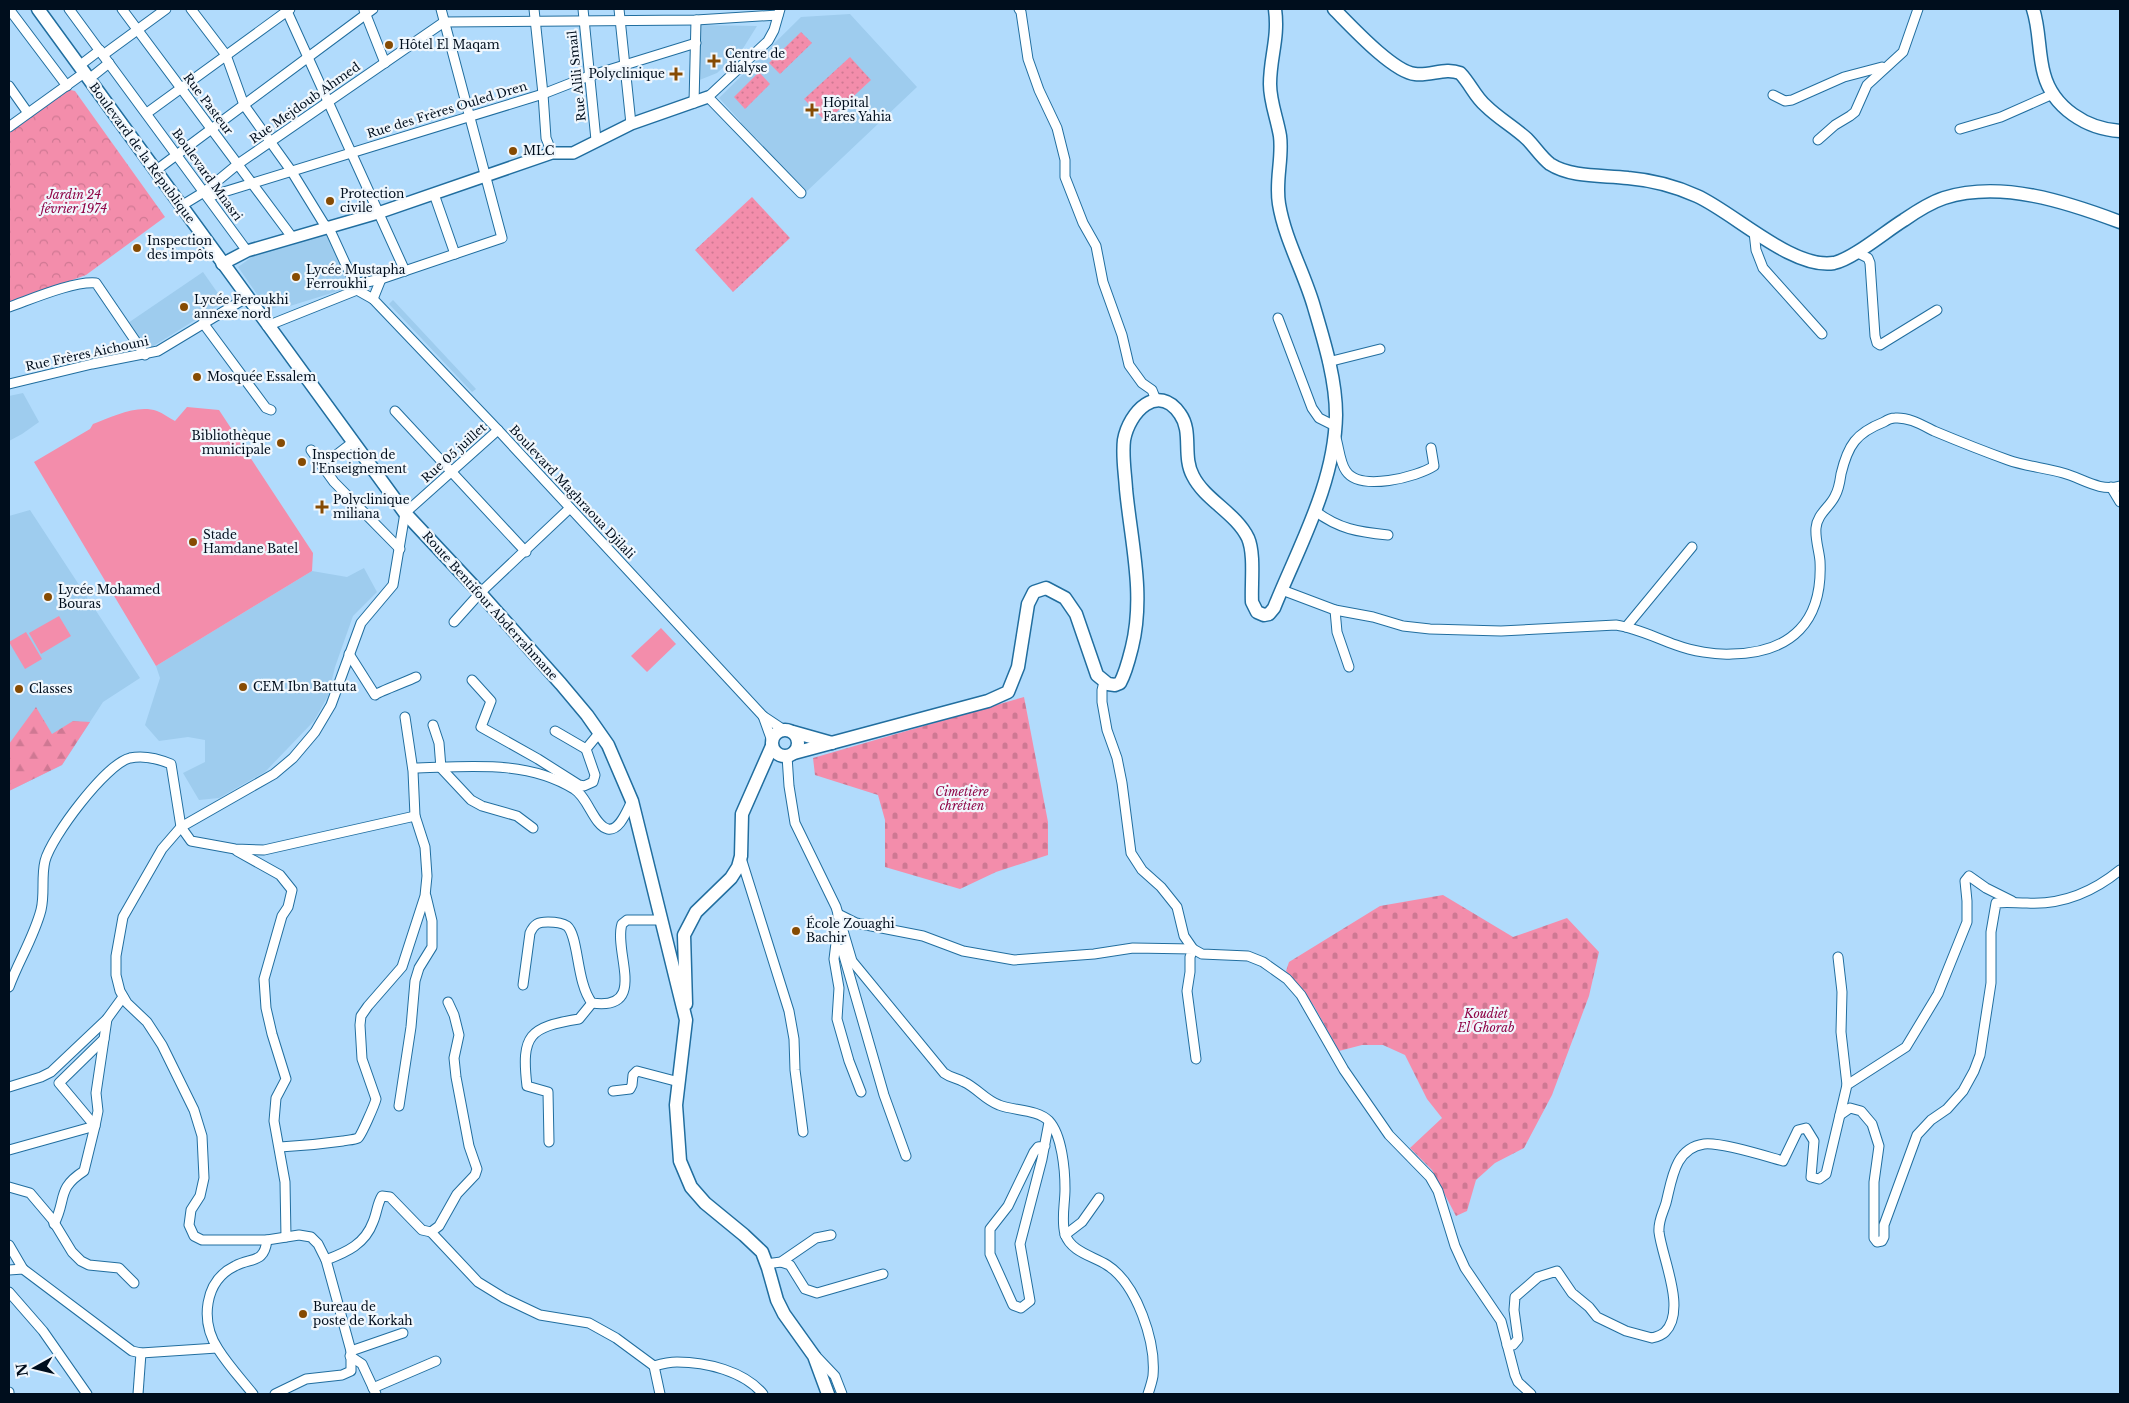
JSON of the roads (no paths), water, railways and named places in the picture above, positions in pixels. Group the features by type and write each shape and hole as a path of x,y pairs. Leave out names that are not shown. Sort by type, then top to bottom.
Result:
{"main road":[{"name":"Boulevard de la République","path":"38,9 246,298"},
{"path":"772,744 778,754 788,755 988,701 1008,692 1018,667 1028,604 1031,596 1039,589 1046,588 1065,598 1076,614 1096,671 1104,682 1115,685 1123,678 1137,625 1138,576 1128,511 1123,453 1125,437 1130,422 1137,410 1156,400 1166,400 1182,416 1187,429 1188,462 1192,475 1200,488 1237,523 1248,540 1251,551 1252,602 1257,612 1264,615 1271,612 1315,511 1330,464 1335,430 1334,393 1328,362 1312,300 1289,240 1278,203 1277,183 1280,136 1272,106 1270,82 1277,30 1274,9"},
{"path":"1334,9 1394,64 1406,71 1414,74 1446,70 1460,73 1481,101 1527,139 1550,164 1570,172 1637,179 1679,189 1710,202 1775,245 1812,261 1834,263 1856,252 1926,205 1959,195 1982,192 2036,195 2071,204 2120,222"},
{"path":"2033,9 2044,75 2053,94 2066,109 2084,123 2120,131"},
{"name":"Route Bentifour Abderrahmane","path":"246,298 405,513 561,684 608,744 632,801 686,1020"},
{"path":"828,1394 814,1356 784,1314 777,1300 762,1252 705,1203 691,1187 685,1176 680,1161 677,1138 676,1105 686,1020 684,934 696,912 731,878 738,867 741,856 742,814 776,733 789,731 832,743"},
{"path":"753,788 788,755 797,750 798,740 789,731"}],"street":[{"name":"Boulevard Mnasri","path":"69,9 247,251"},
{"name":"Rue Pasteur","path":"122,9 292,237"},
{"path":"9,127 67,86 166,9"},
{"path":"191,9 226,55 244,105 292,172 324,224 329,228 356,286"},
{"path":"267,326 356,286 502,238 441,9"},
{"path":"534,9 546,138 552,153"},
{"name":"Rue Alili Smail","path":"583,9 596,140"},
{"path":"619,9 631,124"},
{"path":"1019,9 1028,59 1039,90 1057,128 1065,160 1065,177 1083,223 1096,246 1103,282 1122,335 1128,365 1142,382 1152,390 1156,400"},
{"path":"1818,140 1854,112 1867,85 1903,52 1918,9"},
{"path":"146,113 288,10 404,271"},
{"path":"9,11 67,86"},
{"path":"155,171 367,11 385,63"},
{"path":"222,264 247,251 378,213 485,178 552,153 573,153 631,124 708,97 768,41 774,30 779,12 696,20 444,22"},
{"path":"694,103 696,20"},
{"name":"Rue Mejdoub Ahmed","path":"180,206 204,192 238,164 444,22"},
{"name":"Rue des Frères Ouled Dren","path":"204,192 214,195 252,182 292,172 543,94 589,76 696,43"},
{"path":"84,72 104,56"},
{"path":"1773,95 1785,101 1792,100 1844,77 1886,66"},
{"path":"9,86 28,113"},
{"path":"1960,129 2001,117 2053,94"},
{"path":"708,97 801,192"},
{"path":"434,194 455,254"},
{"path":"1754,232 1756,250 1763,268 1822,334"},
{"path":"1856,252 1868,258 1870,263 1875,336 1880,345 1938,310"},
{"path":"372,299 381,278"},
{"path":"9,307 88,282 96,283 144,355"},
{"name":"Boulevard Maghraoua Djilali","path":"356,286 372,299 498,430 763,716"},
{"name":"Rue Frères Aichouni","path":"9,384 92,364 158,351 246,298"},
{"path":"1278,318 1312,408 1319,418 1335,430 1345,471 1351,476 1362,480 1381,482 1406,477 1428,470 1434,466 1431,448"},
{"path":"203,323 266,408 271,410"},
{"path":"1328,362 1380,349"},
{"path":"395,411 526,552"},
{"path":"1282,590 1334,610 1373,617 1403,626 1457,632 1501,632 1616,625 1626,626 1679,646 1730,654 1750,653 1776,645 1795,634 1808,621 1817,602 1820,561 1816,529 1817,521 1835,496 1844,460 1851,444 1868,430 1895,418 1914,421 2009,461 2065,473 2085,482 2106,488 2116,487 2120,502"},
{"name":"Rue 05 juillet","path":"405,513 498,430"},
{"path":"331,459 353,442"},
{"path":"311,450 334,482 400,549"},
{"path":"454,622 480,593 526,552 570,508"},
{"path":"1315,511 1330,522 1344,528 1388,535"},
{"path":"274,1394 306,1379 342,1375 351,1371 351,1354 326,1260 318,1244 311,1236 299,1235 267,1240 202,1240 194,1236 189,1225 191,1210 200,1196 204,1178 202,1136 194,1110 162,1045 147,1022 123,997 116,975 116,956 123,917 162,849 181,827 274,774 293,758 315,732 331,705 361,624 393,585 405,513"},
{"path":"1626,626 1692,547"},
{"path":"1334,610 1338,632 1349,667"},
{"path":"349,654 375,696 378,692 393,688 416,677"},
{"path":"472,680 491,701 481,727 584,786 593,782 595,775 586,749 554,731"},
{"path":"1104,682 1102,702 1107,730 1117,758 1122,783 1131,854 1142,870 1161,887 1177,907 1184,936 1193,949 1202,954 1248,956 1263,962 1287,979 1301,995 1344,1070 1389,1135 1430,1177 1438,1191 1455,1246 1465,1268 1501,1321 1518,1382 1531,1394"},
{"path":"763,716 789,731"},
{"path":"763,716 772,744"},
{"path":"280,1147 323,1144 357,1138 362,1134 365,1122 375,1105 376,1099 362,1059 361,1016 402,967 425,895 428,876 425,847 415,816 413,768 404,717"},
{"path":"433,725 439,743 441,768 471,800 482,806 518,816 533,828"},
{"path":"586,749 600,732"},
{"path":"788,755 789,786 795,823 838,914 852,961 951,1078 964,1082 982,1096 998,1105 1034,1113 1050,1122 1057,1131 1065,1188 1065,1235 1082,1252 1106,1264 1118,1273 1131,1291 1147,1331 1152,1354 1153,1376 1148,1394"},
{"path":"9,988 40,911 44,893 44,866 52,845 95,784 110,770 130,758 149,758 171,764 181,827 191,841 234,849 264,850 294,845 415,816"},
{"path":"413,768 502,766 558,781 576,789 600,824 606,829 612,829 617,826 632,801"},
{"path":"234,849 280,875 292,890 288,907 282,916 264,980 265,1001 272,1034 286,1079 276,1098 274,1109 274,1121 285,1182 286,1237"},
{"path":"741,856 789,1011 794,1039 795,1070 803,1132"},
{"path":"1847,1085 1906,1047 1938,994 1967,922 1964,880 1969,876 1986,888 2012,901 2026,904 2062,901 2086,892 2120,870"},
{"path":"399,1106 411,1027 415,981 419,968 432,947 432,921 425,895"},
{"path":"1840,1115 1850,1108 1862,1111 1872,1124 1879,1146 1874,1182 1874,1238 1878,1242 1882,1241 1884,1225 1918,1135 1931,1120 1948,1109 1963,1091 1980,1056 1991,983 1991,932 1996,903 2012,901"},
{"path":"838,914 856,923 923,936 963,950 1014,960 1094,954 1133,948 1193,949"},
{"path":"838,914 834,959 839,988 837,1019 849,1061 862,1092"},
{"path":"592,1003 617,1001 623,994 626,983 620,939 622,924 627,920 661,920"},
{"path":"523,986 530,933 539,922 559,922 567,926 573,935 583,988 592,1003"},
{"path":"838,928 857,1008 884,1095 906,1156"},
{"path":"1193,949 1190,957 1187,991 1196,1059"},
{"path":"1507,1345 1513,1345 1518,1340 1514,1310 1515,1297 1538,1277 1557,1271 1572,1293 1589,1307 1597,1317 1626,1331 1652,1338 1665,1332 1673,1318 1673,1301 1671,1277 1659,1233 1659,1221 1676,1164 1692,1147 1706,1144 1750,1152 1783,1161 1798,1130 1806,1128 1814,1141 1811,1177 1819,1179 1826,1174 1847,1085 1841,1038 1842,992 1838,957"},
{"path":"9,1087 42,1077 51,1072 107,1019 123,997"},
{"path":"431,1232 439,1226 457,1194 475,1175 477,1169 469,1146 456,1077 454,1058 459,1035 454,1015 448,1002"},
{"path":"549,1142 548,1092 526,1086 525,1050 530,1039 538,1030 550,1024 579,1019 592,1003"},
{"path":"54,1224 66,1186 73,1178 84,1172 98,1111 96,1094 107,1019"},
{"path":"95,1126 59,1083 104,1039"},
{"path":"613,1091 630,1089 633,1075 637,1071 680,1082"},
{"path":"1044,1146 1038,1147 1034,1152 1008,1206 990,1229 990,1254 1013,1305 1020,1308 1030,1301 1020,1244 1050,1122"},
{"path":"9,1150 95,1126"},
{"path":"9,1187 30,1193 54,1224 72,1252 81,1261 90,1265 118,1268 134,1284"},
{"path":"326,1260 356,1246 367,1236 374,1220 378,1202 382,1196 390,1197 422,1230 431,1232 478,1282 540,1315 589,1323 616,1338 654,1366 660,1394"},
{"path":"1065,1235 1082,1222 1099,1198"},
{"path":"781,1262 816,1238 830,1234"},
{"path":"253,1394 216,1348 207,1319 206,1309 216,1281 226,1271 261,1256 266,1251 267,1240"},
{"path":"9,1245 23,1269 132,1352 216,1348"},
{"path":"766,1264 781,1262 790,1265 805,1289 817,1292 882,1274"},
{"path":"9,1270 23,1269"},
{"path":"9,1292 43,1331 87,1394"},
{"path":"351,1354 403,1333"},
{"path":"808,1347 835,1376 842,1394"},
{"path":"138,1394 140,1353"},
{"path":"351,1354 362,1364 374,1391 436,1361"},
{"path":"654,1366 676,1362 711,1366 736,1373 763,1394"}],"place":[{"name":"Hôtel El Maqam","path":"389,45"},
{"name":"Centre de dialyse","path":"714,61"},
{"name":"Polyclinique","path":"676,74"},
{"name":"Hôpital Fares Yahia","path":"812,110"},
{"name":"MLC","path":"513,151"},
{"name":"Protection civile","path":"330,201"},
{"name":"Inspection des impôts","path":"137,248"},
{"name":"Lycée Mustapha Ferroukhi","path":"296,277"},
{"name":"Lycée Feroukhi annexe nord","path":"184,307"},
{"name":"Mosquée Essalem","path":"197,377"},
{"name":"Bibliothèque municipale","path":"281,443"},
{"name":"Inspection de l'Enseignement","path":"302,462"},
{"name":"Polyclinique miliana","path":"322,507"},
{"name":"Stade Hamdane Batel","path":"193,542"},
{"name":"Lycée Mohamed Bouras","path":"48,597"},
{"name":"CEM Ibn Battuta","path":"243,687"},
{"name":"Classes","path":"19,689"},
{"name":"École Zouaghi Bachir","path":"796,931"},
{"name":"Bureau de poste de Korkah","path":"303,1314"}],"park label":[{"name":"Jardin 24 février 1974","path":"74,202"},
{"name":"Cimetière chrétien","path":"962,799"},
{"name":"Koudiet El Ghorab","path":"1486,1021"}]}
